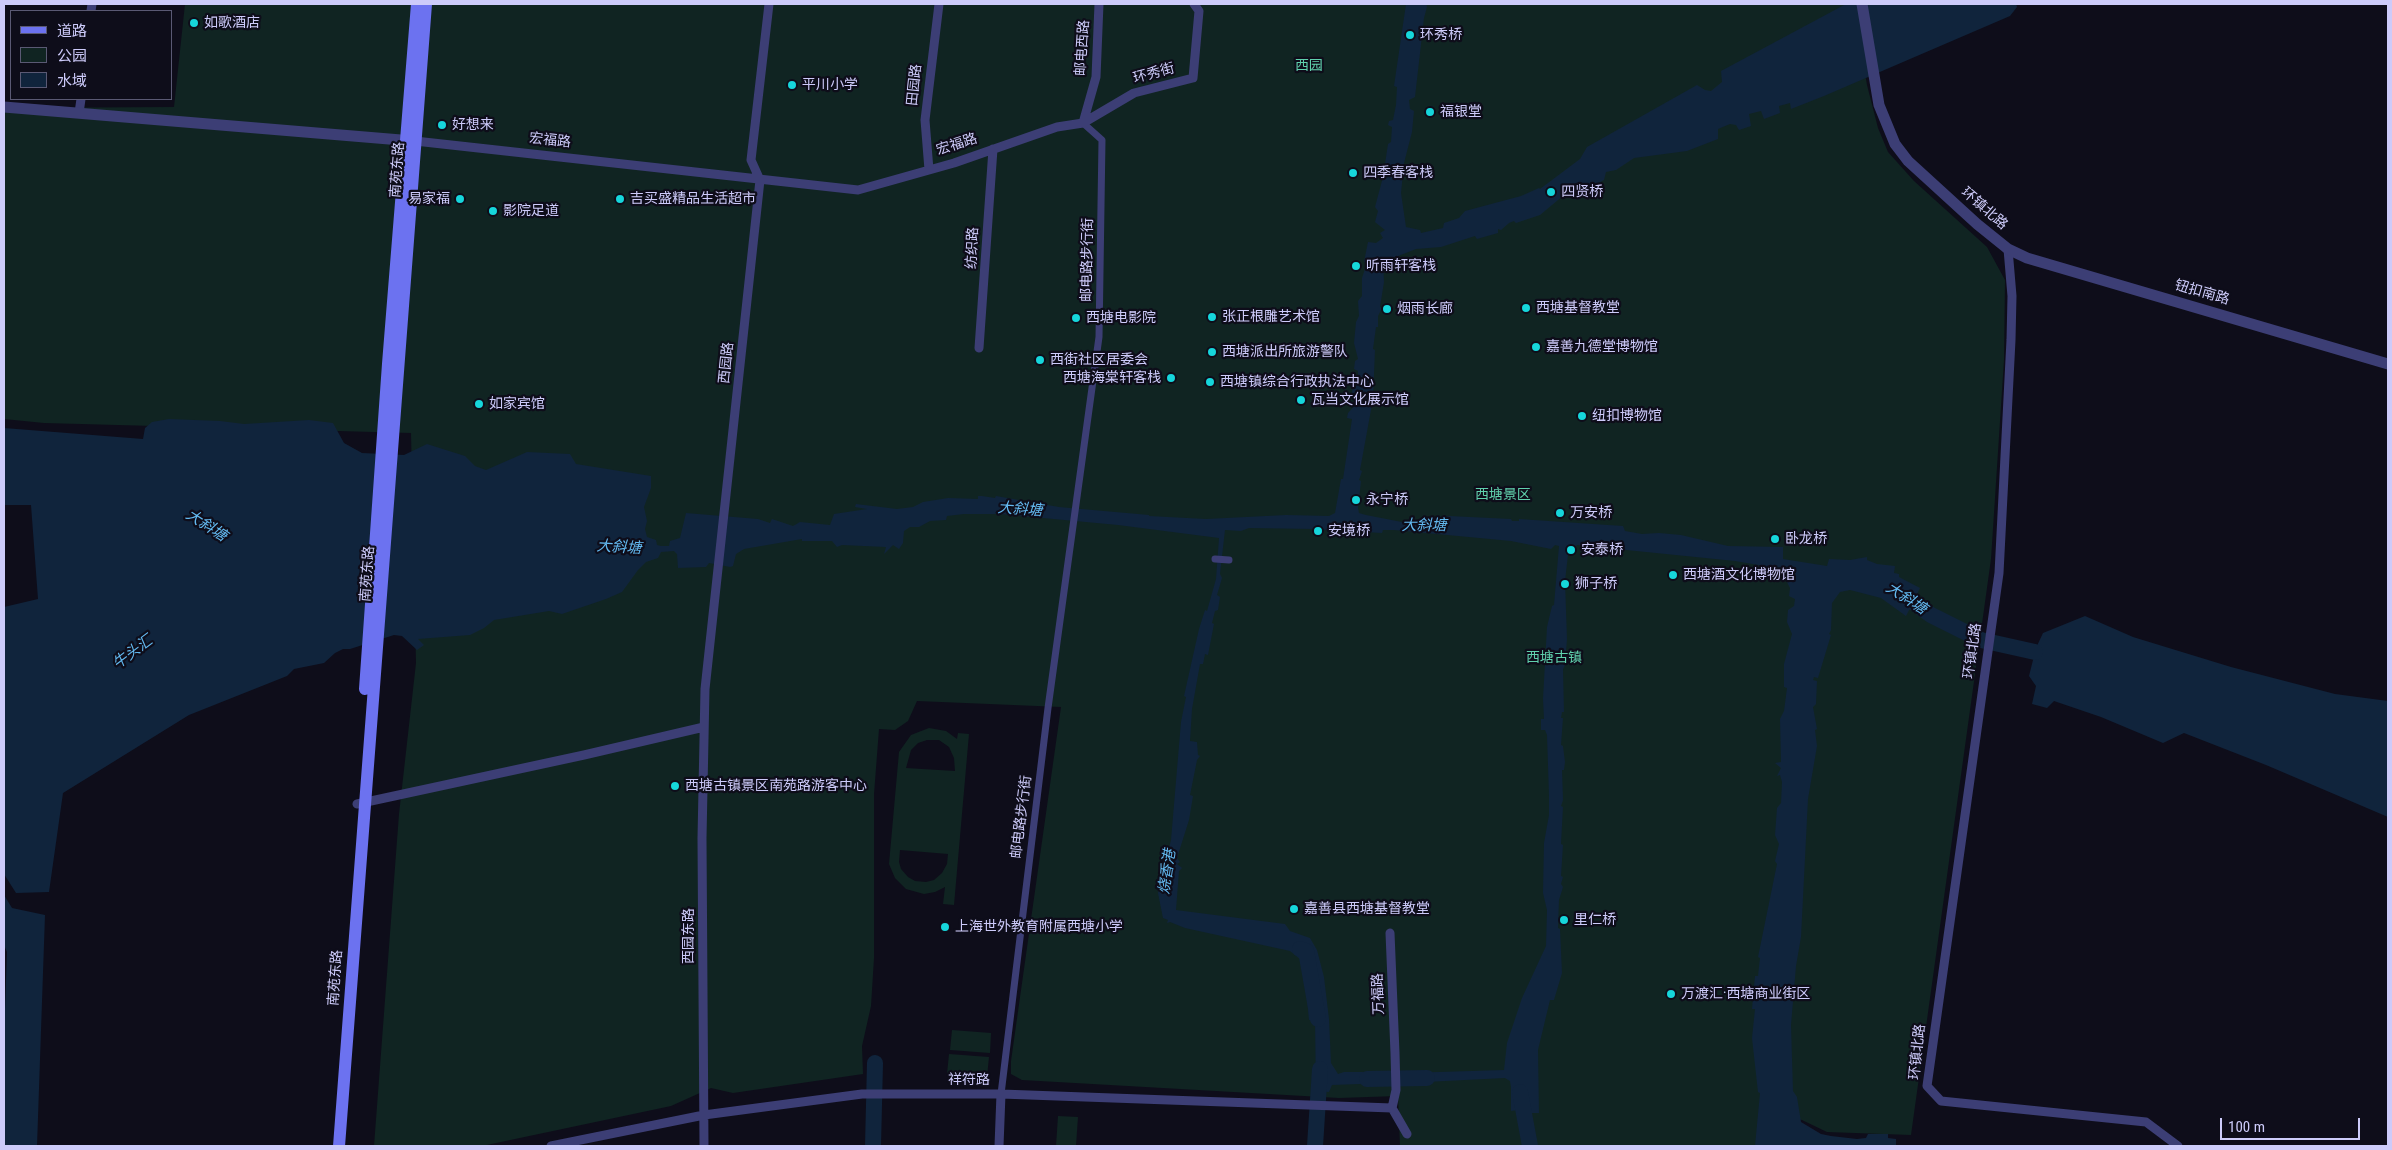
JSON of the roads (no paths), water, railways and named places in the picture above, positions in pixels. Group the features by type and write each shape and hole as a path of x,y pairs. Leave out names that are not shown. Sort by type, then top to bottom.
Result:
{"main road":[{"name":"南苑东路","path":"332,1146 366,746 410,141 417,4"},
{"name":"南苑东路","path":"410,141 426,4"},
{"name":"南苑东路","path":"339,1146 361,803"}],"street":[{"name":"西园路","path":"704,726 705,689 720,566 760,180 751,160 769,4"},
{"name":"田园路","path":"929,170 925,120 939,4"},
{"name":"邮电西路","path":"1083,123 1096,76 1099,4"},
{"name":"环秀街","path":"1083,123 1134,93 1193,78 1199,11 1194,4"},
{"name":"环镇北路","path":"1862,4 1879,105 1895,144 1908,161 1977,224 2008,249 2012,296 2000,554 1927,1086 1940,1102 2146,1122 2178,1146"},
{"path":"80,113 81,100"},
{"name":"宏福路","path":"4,107 410,141 858,190 929,170 1056,127 1083,123"},
{"name":"邮电路步行街","path":"1001,1094 1070,544 1099,337 1102,140 1083,123"},
{"name":"纺织路","path":"979,348 993,149"},
{"name":"钮扣南路","path":"2008,249 2028,258 2388,364"},
{"path":"1215,559 1228,560"},
{"path":"361,803 565,760 704,726"},
{"name":"西园东路","path":"704,726 704,1146"},
{"name":"万福路","path":"1390,933 1396,1090 1392,1108"},
{"name":"祥符路","path":"551,1146 704,1115 862,1094 1001,1094 1392,1108"},
{"path":"999,1146 1001,1094"},
{"path":"1392,1108 1406,1134"}],"water":[{"name":"牛头汇","path":"1406,4 1426,4 1427,7 1424,18 1415,97 1409,100 1410,109 1414,111 1412,132 1404,163 1401,193 1406,227 1420,230 1421,233 1443,228 1444,223 1459,218 1465,211 1540,189 1580,159 1587,147 1697,85 1711,91 1722,82 1721,71 1846,4 2016,4 2017,7 2010,16 1824,96 1791,109 1790,103 1779,106 1780,113 1764,119 1761,111 1749,114 1751,126 1739,130 1736,125 1730,124 1718,129 1718,139 1687,151 1634,158 1616,170 1606,172 1604,180 1575,195 1570,190 1540,215 1516,223 1514,221 1509,223 1501,230 1498,229 1498,233 1477,239 1475,236 1441,247 1416,249 1388,260 1390,264 1383,263 1384,282 1380,307 1382,308 1378,316 1378,327 1376,327 1373,349 1375,350 1373,399 1360,470 1362,471 1359,480 1361,481 1358,508 1359,513 1366,515 1407,523 1408,520 1423,522 1423,520 1433,521 1434,517 1449,516 1623,526 1625,531 1642,534 1681,535 1728,546 1783,547 1783,559 1827,566 1829,559 1850,560 1867,557 1867,560 1877,564 1895,566 1894,573 1899,574 1899,577 1920,588 1906,616 1881,598 1850,590 1840,592 1832,603 1831,630 1829,634 1831,635 1818,678 1814,677 1813,680 1817,681 1816,704 1813,707 1817,729 1815,730 1817,746 1808,799 1801,937 1796,966 1791,1025 1793,1091 1797,1097 1801,1122 1821,1134 1831,1136 1857,1139 1866,1138 1868,1134 1888,1134 1888,1138 1896,1139 1896,1146 1755,1146 1760,1093 1758,1092 1752,1038 1755,1009 1752,1009 1755,976 1758,976 1760,958 1758,957 1777,864 1775,861 1779,844 1775,835 1777,808 1781,803 1782,782 1780,775 1777,776 1781,768 1775,763 1781,762 1780,719 1784,711 1787,688 1784,687 1784,664 1792,634 1787,622 1788,610 1794,606 1795,599 1789,596 1790,588 1785,578 1781,579 1781,574 1764,566 1735,561 1577,545 1568,555 1565,581 1567,639 1563,669 1564,712 1562,712 1561,718 1563,718 1561,745 1563,746 1565,762 1564,770 1562,770 1563,800 1561,806 1563,807 1561,876 1563,877 1561,884 1563,887 1559,900 1558,928 1560,929 1562,973 1554,1000 1550,1000 1538,1050 1539,1113 1511,1111 1510,1081 1505,1078 1406,1083 1406,1073 1504,1070 1507,1043 1522,998 1546,946 1547,910 1543,893 1544,843 1549,815 1549,796 1547,735 1545,730 1541,730 1541,719 1544,719 1543,699 1547,627 1552,606 1554,605 1559,546 1555,545 1551,549 1511,541 1394,530 1383,530 1382,533 1315,529 1249,528 1241,531 1225,530 1220,574 1222,578 1217,595 1220,597 1218,610 1215,611 1212,623 1214,624 1208,655 1205,654 1203,664 1200,664 1192,709 1190,741 1197,742 1198,755 1200,756 1197,760 1190,795 1193,796 1189,820 1177,858 1180,862 1177,864 1182,868 1179,871 1176,910 1285,924 1290,931 1310,938 1317,950 1324,977 1329,1019 1331,1063 1338,1074 1344,1072 1387,1072 1388,1083 1332,1085 1329,1092 1316,1091 1315,1019 1309,1020 1307,999 1317,997 1313,973 1310,967 1290,951 1185,928 1170,922 1167,923 1168,920 1163,918 1158,893 1171,840 1181,722 1186,697 1184,696 1199,629 1205,610 1207,611 1216,579 1219,538 1118,525 1000,514 964,514 947,516 946,520 930,521 919,527 910,527 904,531 903,543 899,549 893,545 884,554 886,547 842,545 837,547 832,541 802,541 802,539 744,549 736,554 733,566 730,567 709,563 706,567 678,568 677,554 674,551 661,552 658,558 646,562 638,570 622,592 606,599 562,614 549,611 494,620 470,635 418,639 424,645 417,650 402,636 394,635 350,649 343,649 335,653 324,663 294,669 287,676 189,715 63,793 49,892 16,893 4,874 4,607 38,599 31,505 4,505 4,428 143,439 145,428 152,422 169,419 244,424 309,420 333,423 344,443 362,453 404,455 427,444 465,456 475,466 486,470 527,452 570,454 576,464 651,476 651,488 644,507 647,521 645,529 647,537 656,540 657,545 661,546 669,546 670,541 680,538 686,513 758,519 770,523 772,519 793,526 800,522 830,525 834,514 867,509 855,507 856,504 897,509 948,498 978,499 978,496 995,498 996,496 1059,507 1149,516 1206,519 1286,515 1329,516 1335,513 1341,479 1343,479 1352,419 1347,418 1348,413 1358,402 1358,397 1351,397 1354,381 1358,376 1358,371 1354,369 1355,361 1358,359 1354,343 1356,322 1359,316 1358,301 1362,296 1362,278 1367,263 1364,262 1368,242 1376,243 1383,238 1380,233 1385,230 1375,222 1378,211 1375,207 1383,177 1388,144 1391,142 1392,127 1388,125 1389,121 1393,120 1396,105 1397,87 1394,86"},
{"path":"2085,616 2133,637 2231,667 2335,694 2388,701 2388,817 2266,765 2184,733 2163,743 2101,717 2054,701 2047,708 2032,704 2036,686 2029,676 2036,648 2043,633"},
{"path":"4,895 12,908 45,915 37,1146 4,1146 4,1037 7,952 4,945"}],"waterway":[{"name":"大斜塘","path":"1895,589 1931,615 1981,640 2035,652"},
{"name":"烧香港","path":"1300,949 1306,951 1318,1019"},
{"path":"873,1146 875,1063"},
{"name":"烧香港","path":"1315,1146 1320,1069"},
{"path":"1367,1079 1427,1078"},
{"path":"1520,1092 1530,1146"}],"place":[{"name":"如歌酒店","path":"194,23"},
{"name":"环秀桥","path":"1410,35"},
{"name":"平川小学","path":"792,85"},
{"name":"福银堂","path":"1430,112"},
{"name":"好想来","path":"442,125"},
{"name":"四季春客栈","path":"1353,173"},
{"name":"四贤桥","path":"1551,192"},
{"name":"易家福","path":"460,199"},
{"name":"吉买盛精品生活超市","path":"620,199"},
{"name":"影院足道","path":"493,211"},
{"name":"听雨轩客栈","path":"1356,266"},
{"name":"西塘基督教堂","path":"1526,308"},
{"name":"烟雨长廊","path":"1387,309"},
{"name":"张正根雕艺术馆","path":"1212,317"},
{"name":"西塘电影院","path":"1076,318"},
{"name":"嘉善九德堂博物馆","path":"1536,347"},
{"name":"西塘派出所旅游警队","path":"1212,352"},
{"name":"西街社区居委会","path":"1040,360"},
{"name":"西塘海棠轩客栈","path":"1171,378"},
{"name":"西塘镇综合行政执法中心","path":"1210,382"},
{"name":"瓦当文化展示馆","path":"1301,400"},
{"name":"如家宾馆","path":"479,404"},
{"name":"纽扣博物馆","path":"1582,416"},
{"name":"永宁桥","path":"1356,500"},
{"name":"万安桥","path":"1560,513"},
{"name":"安境桥","path":"1318,531"},
{"name":"卧龙桥","path":"1775,539"},
{"name":"安泰桥","path":"1571,550"},
{"name":"西塘酒文化博物馆","path":"1673,575"},
{"name":"狮子桥","path":"1565,584"},
{"name":"西塘古镇景区南苑路游客中心","path":"675,786"},
{"name":"嘉善县西塘基督教堂","path":"1294,909"},
{"name":"里仁桥","path":"1564,920"},
{"name":"上海世外教育附属西塘小学","path":"945,927"},
{"name":"万渡汇·西塘商业街区","path":"1671,994"}],"park label":[{"name":"西园","path":"1309,66"},
{"name":"西塘景区","path":"1503,495"},
{"name":"西塘古镇","path":"1554,658"}]}
